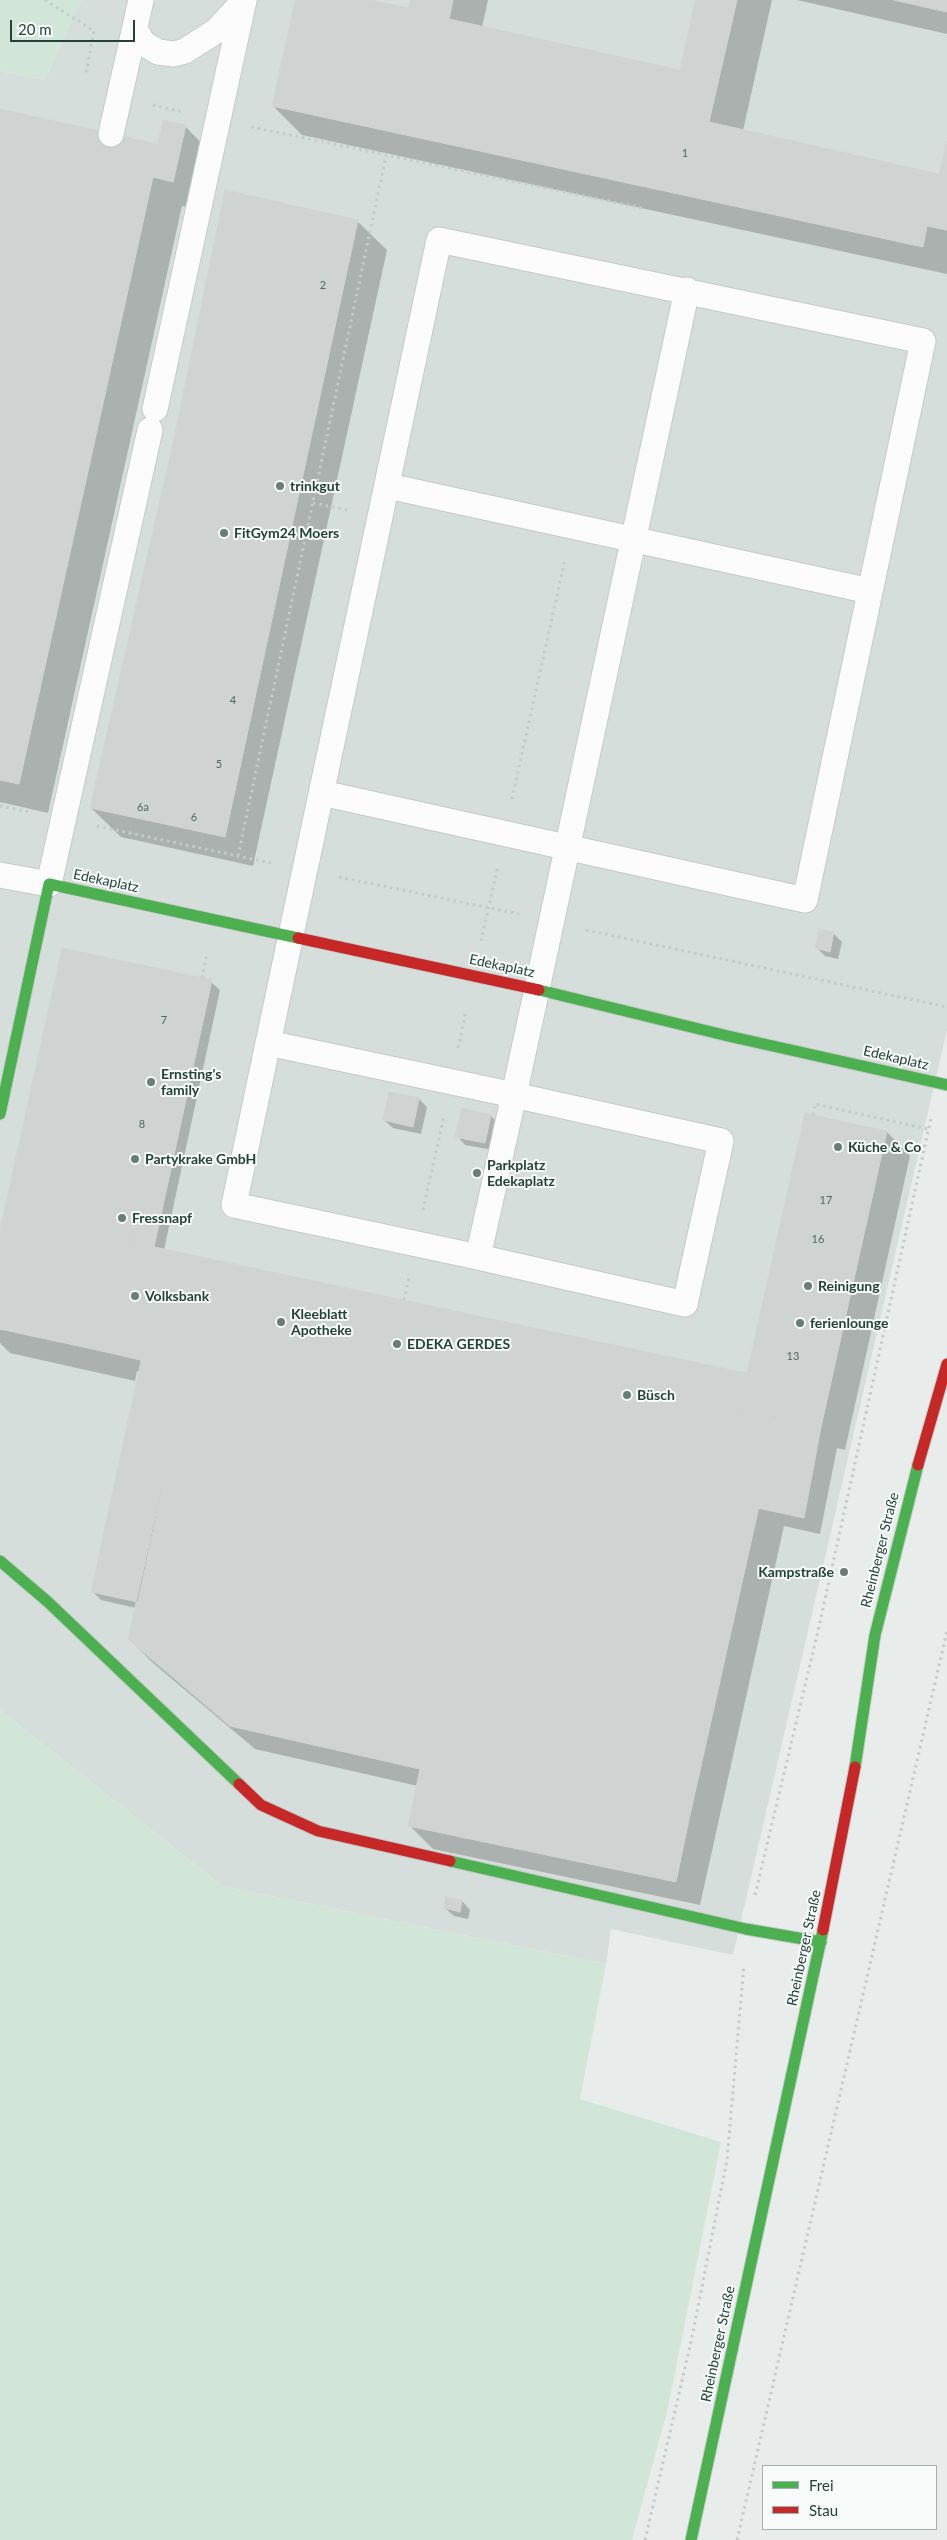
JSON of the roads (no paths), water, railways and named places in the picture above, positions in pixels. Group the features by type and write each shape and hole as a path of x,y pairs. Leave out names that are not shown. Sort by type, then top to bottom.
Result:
{"street":[{"name":"Edekaplatz","path":"49,884 537,989 728,1036 943,1084"},
{"path":"0,1114 49,884"},
{"name":"Rheinberger Straße","path":"691,2540 821,1942 857,1755 874,1635 924,1441 947,1364"},
{"path":"0,1560 48,1602 261,1805 318,1831 746,1929 821,1942"}],"lane":[{"path":"111,134 141,0"},
{"path":"134,29 143,43 158,52 174,54 185,51 216,31 244,0"},
{"path":"0,875 49,884 220,121 244,0"},
{"path":"268,1043 721,1141 685,1304 478,1257 234,1205 268,1043 388,486 439,240 687,290 923,342 805,900 322,794"},
{"path":"478,1257 687,290"},
{"path":"388,486 870,590"}],"place":[{"name":"trinkgut","path":"280,486"},
{"name":"FitGym24 Moers","path":"224,533"},
{"name":"Ernsting's family","path":"151,1082"},
{"name":"Küche & Co","path":"838,1147"},
{"name":"Partykrake GmbH","path":"135,1159"},
{"name":"Parkplatz Edekaplatz","path":"477,1173"},
{"name":"Fressnapf","path":"122,1218"},
{"name":"Reinigung","path":"808,1286"},
{"name":"Volksbank","path":"135,1296"},
{"name":"Kleeblatt Apotheke","path":"281,1322"},
{"name":"ferienlounge","path":"800,1323"},
{"name":"EDEKA GERDES","path":"397,1344"},
{"name":"Büsch","path":"627,1395"},
{"name":"Kampstraße","path":"844,1572"}]}
